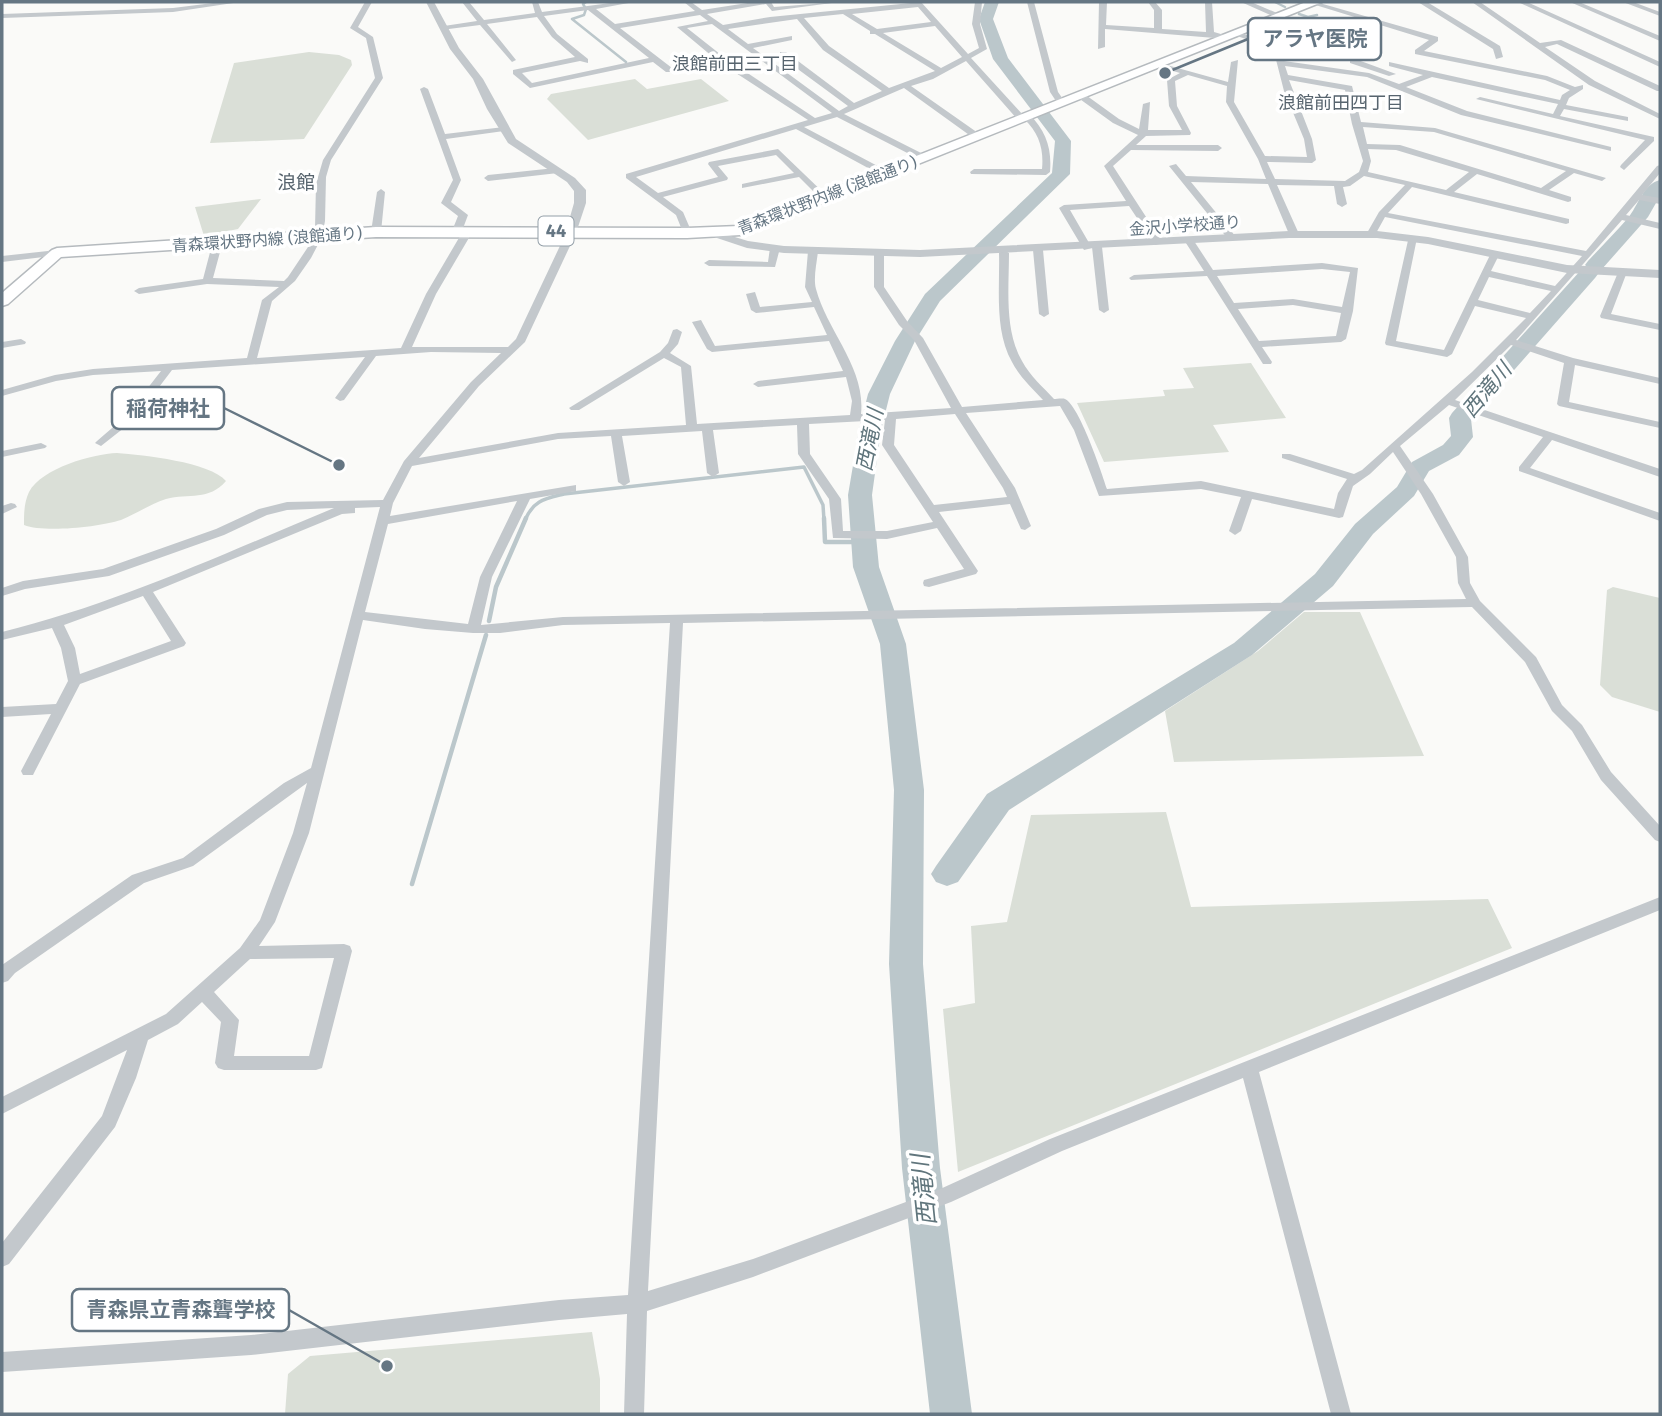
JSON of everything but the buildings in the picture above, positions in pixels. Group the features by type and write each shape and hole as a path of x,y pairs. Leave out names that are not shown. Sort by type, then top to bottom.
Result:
{"main road":[{"name":"青森環状野内線 (浪館通り)","path":"57,253 376,232 463,230 712,233 755,226 975,135 1315,2"},
{"path":"2,301 57,253"}],"street":[{"path":"66,13 74,2"},
{"path":"119,12 124,2"},
{"path":"2,16 16,12 173,10 236,2"},
{"path":"251,362 267,300 278,295 287,284 317,235 322,171 379,78 369,37 354,28 368,2"},
{"path":"2,1105 172,1019 246,953 267,922 301,833 360,615 384,511 408,463 475,384 521,340 572,231 580,203 580,190 518,147 504,129 478,79 455,48 430,2"},
{"path":"465,2 512,60"},
{"path":"535,2 538,15 581,58 602,71"},
{"path":"444,28 631,2"},
{"path":"687,2 745,51 756,54 838,114 924,158"},
{"path":"612,27 766,2 772,9 835,2"},
{"path":"687,233 680,214 629,176 838,114 968,58 983,49 973,11 979,2"},
{"path":"1030,2 1054,93 1038,111"},
{"path":"1101,47 1104,27 1103,2"},
{"path":"1152,2 1158,10 1158,31"},
{"path":"1209,2 1210,34"},
{"path":"1245,2 1274,18 1319,31 1371,41 1353,61 1392,74"},
{"path":"1315,2 1435,39 1418,52 1547,78 1574,89"},
{"path":"1422,2 1497,48 1499,57"},
{"path":"1476,2 1592,83 1660,117"},
{"path":"1522,2 1660,65"},
{"path":"1574,2 1660,39"},
{"path":"1627,2 1660,14"},
{"path":"721,28 918,3 968,58 1038,111 1040,129 1046,144 1046,172 974,172"},
{"path":"617,4 625,10"},
{"path":"588,8 669,70"},
{"path":"844,12 940,71"},
{"path":"632,16 639,22"},
{"path":"799,16 826,48 888,91"},
{"path":"713,22 681,27 722,60 814,121"},
{"path":"873,32 935,24"},
{"path":"1104,27 1232,35 1276,47 1288,91 1308,139 1312,160 1262,159"},
{"path":"1301,52 1319,31"},
{"path":"745,51 789,38"},
{"path":"1539,46 1558,42 1660,89"},
{"path":"783,54 854,107"},
{"path":"581,58 516,72 530,86 655,59"},
{"path":"722,60 733,58"},
{"path":"1235,62 1230,102 1262,159 1294,234"},
{"path":"1281,63 1369,75 1464,113 1608,149"},
{"path":"1159,64 1231,85"},
{"path":"1392,64 1625,119"},
{"path":"1080,95 1116,121 1143,133 1187,133 1173,106 1171,80 1186,73"},
{"path":"1398,87 1431,75"},
{"path":"1183,179 1347,184 1363,173 1367,161 1349,88 1285,77"},
{"path":"1555,117 1574,89 1592,83"},
{"path":"906,86 975,135"},
{"path":"405,350 463,230 463,215 446,203 457,180 424,89"},
{"path":"1480,99 1651,139 1625,167"},
{"path":"1147,104 1143,133 1108,166 1158,243"},
{"path":"1356,124 1435,130 1602,178"},
{"path":"797,126 884,173"},
{"path":"442,137 504,129"},
{"path":"1535,141 1544,134"},
{"path":"1363,146 1397,147 1568,199"},
{"path":"1129,147 1217,148"},
{"path":"1517,154 1526,147"},
{"path":"658,197 724,178 712,164 778,152 825,198"},
{"path":"1173,166 1231,237"},
{"path":"408,463 558,436 803,422 1063,402 1080,430 1104,493 1201,485 1339,514 1344,486 1352,477 1366,472 1394,445 1517,345 1530,316 1572,269 1620,217 1649,199 1660,168"},
{"path":"1542,191 1573,170"},
{"path":"488,178 555,171"},
{"path":"1446,194 1475,171"},
{"path":"1363,173 1566,221"},
{"path":"745,186 800,174"},
{"path":"1338,184 1342,204"},
{"path":"1372,233 1382,214 1409,186"},
{"path":"376,232 381,192"},
{"path":"1104,310 1092,247 1064,208 1132,203"},
{"path":"1382,214 1586,254"},
{"path":"1620,217 1660,226"},
{"name":"金沢小学校通り","path":"712,233 746,245 775,248 879,254 966,255 1231,237 1372,233 1412,238 1572,269 1660,274"},
{"path":"1412,238 1390,343 1447,354 1494,255"},
{"path":"1189,240 1267,362"},
{"path":"207,281 218,242"},
{"path":"709,263 772,265 775,248"},
{"path":"1038,250 1044,314"},
{"path":"813,251 810,287 848,374 857,401 858,418"},
{"path":"2,259 57,253"},
{"path":"1004,253 1009,338 1015,358 1051,402"},
{"path":"879,254 879,287 903,323 918,338 958,410 1009,488 1025,526"},
{"path":"1134,278 1322,266 1356,270 1341,339 1256,344"},
{"path":"1622,272 1605,316 1660,327"},
{"path":"1486,273 1556,289"},
{"path":"139,291 207,281 287,284"},
{"path":"751,294 756,310 817,304"},
{"path":"1231,306 1293,302 1348,310"},
{"path":"1473,302 1530,316"},
{"path":"697,322 712,349 832,338"},
{"path":"575,408 664,355 674,344 677,332"},
{"path":"2,345 21,342"},
{"path":"1517,345 1570,361 1660,381"},
{"path":"2,393 54,378 168,368 405,350 513,350"},
{"path":"340,398 373,353"},
{"path":"664,355 687,366 692,429"},
{"path":"1570,361 1563,404 1660,425"},
{"path":"101,443 130,418 168,368"},
{"path":"758,384 848,374"},
{"path":"1447,401 1660,473"},
{"path":"888,416 888,445 972,571 929,583"},
{"path":"803,422 804,454 835,499 837,536 874,536 940,524"},
{"path":"707,428 713,473"},
{"path":"616,433 624,481"},
{"path":"1550,436 1523,469 1660,517"},
{"path":"1394,445 1462,557 1464,583 1475,603 1531,660 1557,708 1577,728 1606,776 1660,836"},
{"path":"2,454 41,446"},
{"path":"1286,456 1352,477"},
{"path":"2,636 56,623 146,590 340,510 384,511 525,496 572,488"},
{"path":"1235,531 1248,495"},
{"path":"473,629 486,578 525,496"},
{"path":"931,509 1014,500"},
{"path":"2,592 23,585 105,573 229,528 263,512 287,506 384,511"},
{"path":"75,681 180,643 146,590"},
{"path":"360,615 421,625 473,629 563,621 677,621 1475,603"},
{"path":"634,1414 637,1304 677,621"},
{"path":"28,771 75,681 68,648 56,623"},
{"path":"2,712 61,709"},
{"path":"2,976 9,968 138,878 188,862 289,787 318,770"},
{"path":"2,1362 251,1345 559,1310 637,1304 752,1268 943,1196 1056,1145 1660,903"},
{"path":"204,993 230,1020 224,1063 316,1063 344,951 246,953"},
{"path":"2,1258 109,1121 140,1037"},
{"path":"1249,1069 1341,1414"}],"shaded area":[{"path":"309,52 339,55 351,60 352,65 304,139 210,143 234,63"},
{"path":"635,79 647,89 701,79 729,101 588,140 547,99 551,94"},
{"path":"261,199 238,229 204,236 195,207"},
{"path":"1251,363 1286,418 1213,425 1229,452 1104,462 1077,403 1165,396 1163,390 1194,388 1183,368"},
{"path":"117,453 191,464 218,474 226,481 206,494 166,499 111,523 58,529 24,525 25,504 35,483 68,464"},
{"path":"1613,587 1660,598 1660,712 1612,697 1600,685 1607,590"},
{"path":"1304,612 1360,612 1424,756 1174,762 1165,711 1258,651"},
{"path":"1166,812 1191,907 1488,899 1512,948 958,1172 943,1009 975,1003 971,926 1007,922 1031,815"},
{"path":"592,1332 600,1379 600,1414 285,1414 288,1374 310,1356"}],"waterway":[{"path":"586,2 583,4 586,9 584,15 572,19 626,62"},
{"name":"西滝川","path":"951,1414 921,1168 906,964 909,790 893,644 866,567 860,495 870,430 879,394 905,341 932,298 1061,174 1063,141 1001,59 986,19 992,2"},
{"path":"1275,2 1285,7"},
{"path":"1299,14 1308,17 1317,15"},
{"name":"西滝川","path":"1595,265 1639,217 1646,202 1660,185"},
{"name":"西滝川","path":"947,874 998,802 1243,649 1324,580 1364,529 1406,491 1420,467 1451,450 1462,437 1460,418 1588,274"},
{"path":"526,519 540,501 564,494 804,467 823,505 824,520"},
{"path":"824,518 825,542 864,542"},
{"path":"489,621 496,587 526,519"},
{"path":"412,884 486,635"}],"place":[{"name":"アラヤ医院","path":"1165,73"},
{"name":"稲荷神社","path":"339,465"},
{"name":"青森県立青森聾学校","path":"387,1366"}],"district":[{"name":"浪館前田三丁目","path":"735,64"},
{"name":"浪館前田四丁目","path":"1341,103"},
{"name":"浪館","path":"296,182"}]}
